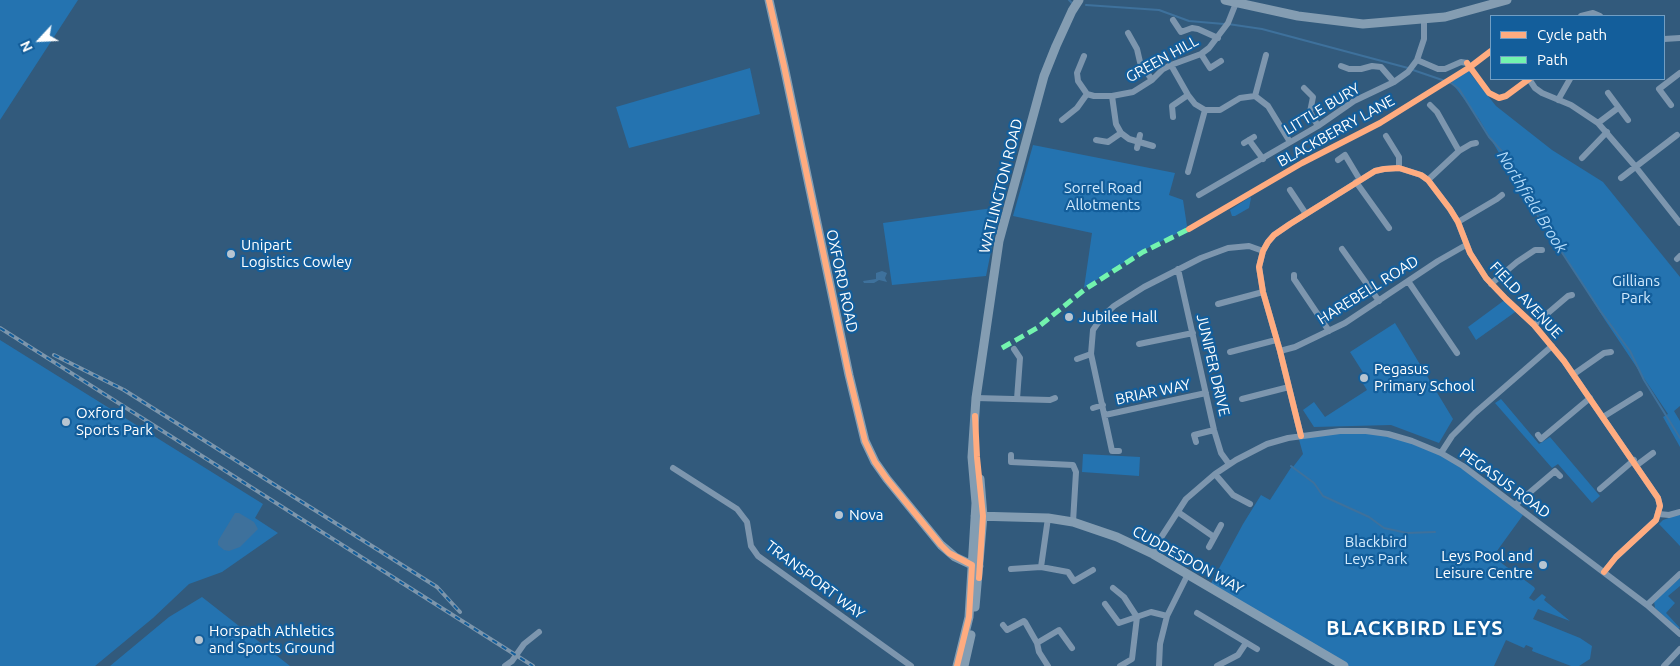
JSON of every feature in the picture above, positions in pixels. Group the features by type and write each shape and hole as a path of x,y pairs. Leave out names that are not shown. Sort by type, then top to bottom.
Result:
{"street":[{"name":"OXFORD ROAD","path":"769,0 849,375 865,441 887,479 941,545 949,553 976,566"},
{"name":"WATLINGTON ROAD","path":"960,666 970,641 979,516 976,398 994,273 1006,214 1044,76 1068,20 1079,0"},
{"path":"1225,0 1298,16 1354,23 1424,20 1444,17 1506,0"},
{"name":"GREEN HILL","path":"1087,94 1112,96 1132,92 1152,80 1163,69 1201,54 1219,37 1228,23 1236,3"},
{"path":"1585,15 1593,13 1598,15"},
{"path":"1173,20 1181,32 1192,28 1219,37"},
{"path":"1424,20 1425,34 1413,65 1445,69 1461,62 1466,63"},
{"path":"1128,34 1137,49 1140,62 1152,80"},
{"path":"1665,39 1680,38"},
{"path":"1201,54 1210,68 1221,61"},
{"path":"1255,96 1266,55"},
{"path":"1062,120 1077,108 1087,94 1078,81 1077,73 1084,56"},
{"path":"1171,65 1195,104 1205,110 1220,110 1240,98 1255,96 1268,106 1290,142"},
{"name":"LITTLE BURY","path":"1199,195 1318,126 1354,101 1394,82 1413,65"},
{"path":"1341,66 1355,69 1372,66 1381,67 1394,82"},
{"path":"1670,105 1657,86 1680,73"},
{"path":"1530,80 1535,88 1542,93 1579,110 1598,123 1636,166 1680,223"},
{"path":"1558,100 1569,80"},
{"path":"1304,88 1313,98 1310,112 1318,126"},
{"path":"1608,93 1628,120"},
{"path":"1173,117 1172,106 1188,95"},
{"path":"1112,96 1116,124 1121,133 1137,145 1153,146"},
{"path":"1430,105 1437,112 1459,152"},
{"path":"1598,123 1618,108"},
{"path":"1188,172 1205,110"},
{"path":"1582,158 1606,132"},
{"path":"1096,140 1108,142 1121,133"},
{"path":"1137,145 1140,135"},
{"path":"1621,178 1677,135"},
{"path":"1386,136 1398,154 1398,168"},
{"path":"1249,140 1263,158"},
{"path":"1300,436 1280,351 1263,292 1259,267 1263,251 1268,242 1274,235 1306,214 1379,170 1398,168 1421,175 1428,180 1459,152 1476,143"},
{"path":"1338,160 1345,156 1358,181 1389,228"},
{"name":"FIELD AVENUE","path":"1428,180 1458,222 1466,245 1476,264 1492,284 1534,325 1552,346 1574,374 1635,462 1658,498 1660,506 1658,514"},
{"path":"1290,190 1306,214"},
{"path":"1458,222 1502,195"},
{"name":"HAREBELL ROAD","path":"1280,351 1295,347 1329,331 1380,301 1438,261 1466,245"},
{"path":"1119,451 1112,451 1091,354 1093,330 1102,317 1114,306 1178,269 1228,248 1249,246 1263,251"},
{"path":"1342,250 1380,301"},
{"path":"1492,284 1523,258 1535,250 1542,250"},
{"name":"JUNIPER DRIVE","path":"1178,269 1214,430 1221,452 1229,464"},
{"path":"1294,275 1294,279 1329,331"},
{"path":"1408,281 1457,353"},
{"path":"1218,304 1263,292"},
{"path":"1534,325 1568,296 1572,295"},
{"path":"1139,344 1193,333"},
{"path":"1230,352 1276,340"},
{"path":"1441,453 1452,436 1475,413 1552,346"},
{"path":"1014,349 1020,358 1016,399"},
{"path":"1574,374 1604,353 1611,352"},
{"path":"1077,359 1091,354"},
{"path":"1242,399 1288,387"},
{"name":"BRIAR WAY","path":"1105,415 1206,393"},
{"path":"1603,417 1640,394"},
{"path":"976,398 1050,400 1055,398"},
{"path":"1538,435 1542,438 1590,398"},
{"path":"1093,408 1103,406"},
{"path":"1196,442 1194,435 1214,430"},
{"name":"PEGASUS ROAD","path":"1153,554 1186,499 1229,464 1267,444 1300,436 1366,430 1388,434 1441,453 1463,466 1647,605 1680,634"},
{"path":"1600,488 1635,462 1653,453"},
{"path":"1011,455 1011,462 1075,465 1073,522"},
{"name":"TRANSPORT WAY","path":"673,468 737,509 747,522 751,546 758,556 911,666"},
{"path":"1515,504 1556,471 1560,476"},
{"path":"1215,474 1233,495 1248,500"},
{"path":"1178,512 1214,537"},
{"path":"1604,572 1616,557 1651,525 1658,514 1669,515 1680,512"},
{"name":"CUDDESDON WAY","path":"979,516 1048,518 1073,522 1118,537 1153,554 1344,666"},
{"path":"1041,566 1048,518"},
{"path":"1209,547 1221,526"},
{"name":"OXFORD ROAD","path":"941,545 961,554 976,555"},
{"path":"1011,569 1041,566 1068,572 1074,581 1092,570"},
{"path":"1159,666 1160,644 1166,616 1188,574"},
{"path":"1647,605 1680,574"},
{"path":"1113,588 1124,597 1137,617 1132,658 1120,666"},
{"path":"1105,604 1118,623 1151,612 1166,616"},
{"path":"1197,613 1257,649"},
{"path":"1006,630 1024,621 1048,666"},
{"path":"1037,643 1060,630 1072,648"},
{"path":"505,666 539,632"},
{"path":"1217,666 1238,655 1246,643"},
{"path":"1664,666 1680,649"}],"green space":[{"path":"0,0 78,0 0,120"},
{"path":"750,68 760,114 629,148 616,107"},
{"name":"Gillians Park","path":"1470,68 1470,73 1496,106 1552,150 1603,182 1680,277 1680,406 1674,411 1680,421 1680,447 1663,417 1668,414 1605,320 1539,215 1524,185 1502,158 1479,119 1452,83 1451,79"},
{"name":"Sorrel Road Allotments","path":"1033,145 1175,173 1169,195 1183,200 1186,229 1142,251 1084,288 1092,233 1013,216"},
{"path":"1250,197 1249,208 1232,216 1230,210"},
{"path":"1000,207 986,276 892,285 883,223"},
{"path":"1506,299 1518,310 1476,340 1468,327"},
{"path":"1395,323 1453,419 1439,443 1391,425 1314,427 1303,410 1314,402 1325,417 1367,390 1359,377 1364,374 1350,352"},
{"name":"Oxford Sports Park","path":"0,340 263,504 255,518 278,533 222,572 189,584 153,618 95,666 0,666"},
{"path":"1501,399 1539,444 1550,437 1600,496 1592,503 1558,464 1552,468 1495,403"},
{"name":"Blackbird Leys Park","path":"1314,433 1388,434 1441,453 1515,505 1523,515 1494,555 1500,562 1534,587 1535,589 1529,598 1534,601 1542,594 1546,597 1544,600 1570,621 1538,609 1533,619 1580,638 1592,646 1590,659 1579,666 1571,666 1532,651 1533,648 1526,645 1524,648 1506,640 1494,666 1344,666 1209,587 1261,495 1270,500 1292,466 1303,454 1298,436"},
{"path":"1083,454 1140,457 1139,476 1082,472"},
{"path":"1680,514 1680,546 1659,524 1663,520"},
{"path":"1680,578 1680,586 1668,596 1675,603 1666,613 1680,628 1678,629 1655,608 1654,601"},
{"name":"Horspath Athletics and Sports Ground","path":"202,597 290,666 110,666 169,617"}],"shaded area":[{"path":"882,271 887,273 885,278 887,282 879,280 874,283 864,283 863,281 876,279 876,273"},
{"path":"235,513 239,513 254,522 258,529 240,547 229,551 224,550 218,545 218,541"}],"waterway":[{"name":"Northfield Brook","path":"1069,0 1072,3"},
{"name":"Northfield Brook","path":"1086,5 1159,10 1189,21 1224,24"},
{"name":"Northfield Brook","path":"1228,24 1262,29 1408,68"},
{"name":"Northfield Brook","path":"1413,70 1451,83 1459,89 1489,137 1508,158 1538,216 1601,312 1630,351 1644,380 1680,438"},
{"path":"1291,466 1314,483 1323,496 1369,517 1384,528 1407,533 1435,532"}],"railway":[{"path":"0,328 533,666"},
{"path":"54,355 124,390 437,587 460,612"}],"marked path":[{"path":"1002,348 1037,328 1084,290 1143,252 1189,229"}],"cycle path":[{"path":"769,0 849,375 865,441 875,462 887,479 941,545 949,553 972,565 969,617 957,666"},
{"name":"BLACKBERRY LANE","path":"1189,229 1302,163 1380,123 1470,67 1490,52"},
{"path":"1467,63 1489,93 1499,98 1506,96 1528,80"},
{"path":"1301,436 1263,292 1259,267 1263,251 1274,235 1375,171 1399,168 1421,175 1428,180 1450,209 1458,222 1470,253 1486,278 1534,325 1564,361 1658,498 1660,506 1656,520 1616,557 1604,572"},
{"path":"975,416 983,516 979,578"}],"place":[{"name":"Unipart Logistics Cowley","path":"231,254"},
{"name":"Jubilee Hall","path":"1069,317"},
{"name":"Pegasus Primary School","path":"1364,378"},
{"name":"Oxford Sports Park","path":"66,422"},
{"name":"Nova","path":"839,515"},
{"name":"Leys Pool and Leisure Centre","path":"1543,565"},
{"name":"Horspath Athletics and Sports Ground","path":"199,640"}],"district":[{"name":"BLACKBIRD LEYS","path":"1415,628"}]}
